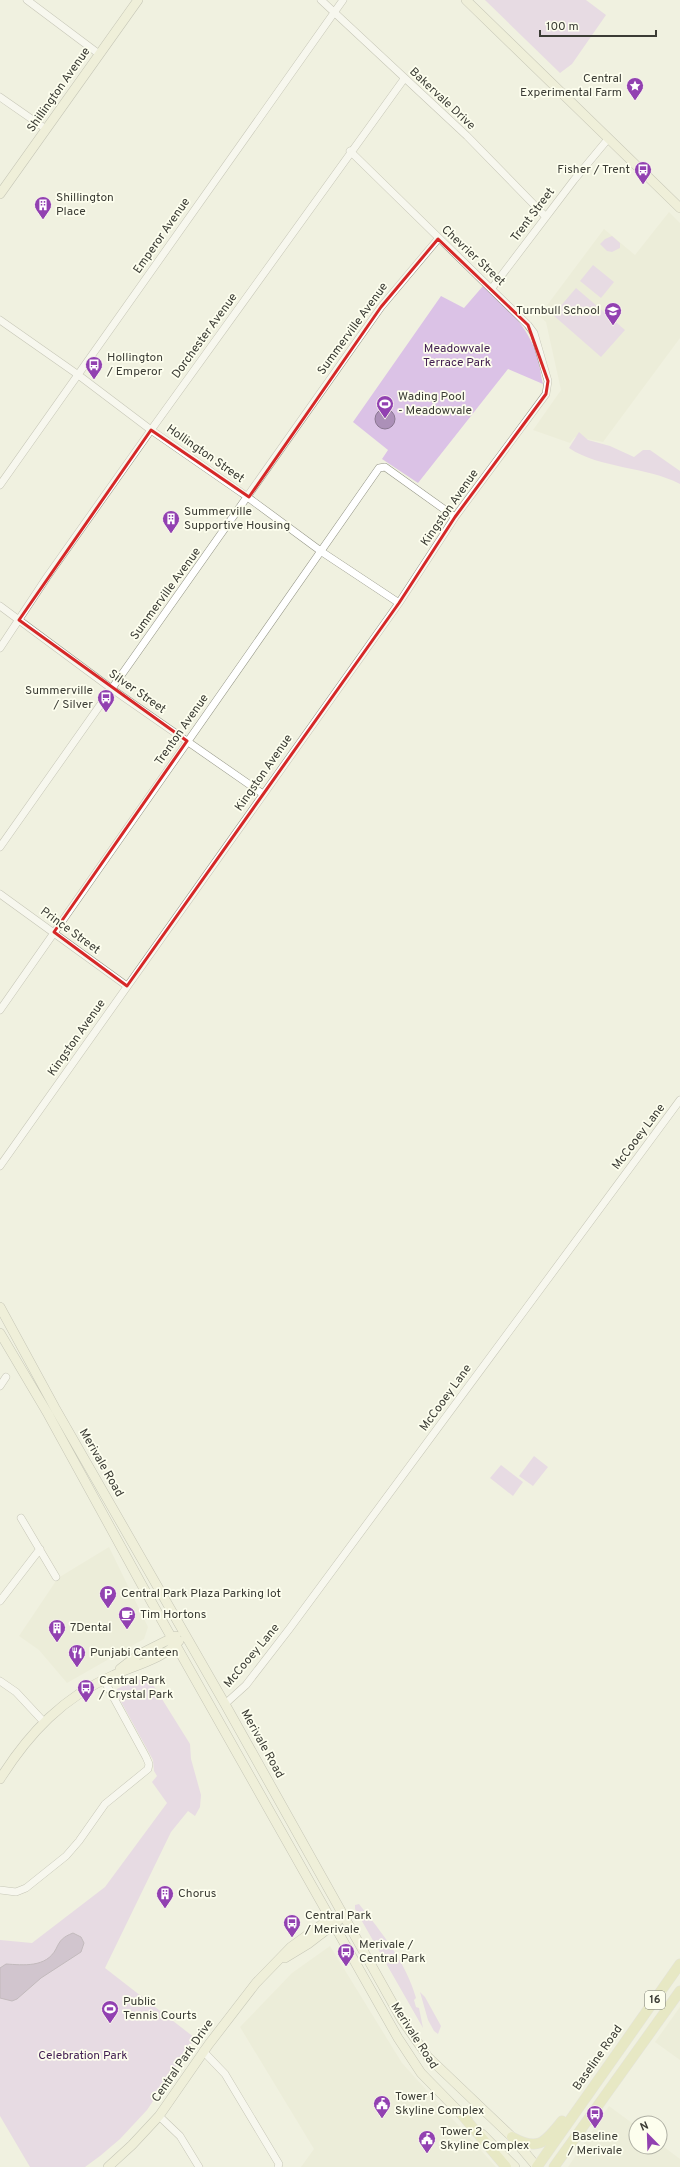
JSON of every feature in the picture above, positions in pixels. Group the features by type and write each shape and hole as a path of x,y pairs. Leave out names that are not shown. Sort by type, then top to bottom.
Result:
{"main road":[{"name":"Shillington Avenue","path":"0,194 138,0"},
{"path":"466,0 680,208"},
{"name":"Merivale Road","path":"0,1307 55,1408 225,1704 399,2014 422,2049 442,2072 512,2137 537,2167"},
{"name":"Merivale Road","path":"0,1333 56,1427 176,1645 410,2058 431,2084 500,2150 515,2167"},
{"path":"113,1675 138,1655 171,1636 185,1634"},
{"path":"0,1779 16,1754 43,1722 77,1694 113,1675 143,1663 176,1645 185,1634"},
{"name":"Central Park Drive","path":"108,2167 117,2164 159,2116 203,2051 248,1992 273,1965 302,1937 333,1921 343,1914"},
{"name":"Baseline Road","path":"537,2167 680,1964"},
{"name":"16","path":"554,2167 680,1991"},
{"path":"631,2035 643,2044"},
{"path":"512,2137 526,2144 540,2144 551,2135 567,2115 586,2099"},
{"path":"463,2116 506,2167"}],"street":[{"path":"27,0 99,54"},
{"name":"Bakervale Drive","path":"321,0 404,79 467,136 546,217"},
{"name":"Emperor Avenue","path":"0,485 77,374 343,0"},
{"name":"Dorchester Avenue","path":"0,648 151,430 350,151 404,79"},
{"path":"0,97 46,129"},
{"name":"Trent Street","path":"492,288 608,139"},
{"name":"Chevrier Street","path":"350,151 528,324 534,333 548,381 546,394"},
{"name":"Summerville Avenue","path":"0,847 248,498 381,307 438,238"},
{"name":"Hollington Street","path":"0,320 322,552 399,603"},
{"name":"Kingston Avenue","path":"0,1166 399,603 455,517 546,394"},
{"name":"Trenton Avenue","path":"0,1010 187,741 322,552 379,468 385,467 455,517"},
{"name":"Silver Street","path":"0,606 112,689 263,794"},
{"name":"Prince Street","path":"0,894 128,986"},
{"name":"McCooey Lane","path":"225,1704 246,1685 290,1628 680,1100"},
{"path":"0,1386 6,1377"},
{"path":"21,1518 56,1577"},
{"path":"0,1602 40,1549"},
{"path":"0,1890 16,1892 26,1888 66,1856 79,1841 105,1804 148,1769 146,1756 104,1680"},
{"path":"0,1681 16,1692 43,1722"},
{"path":"203,2051 225,2074 279,2164 278,2167"},
{"path":"159,2116 180,2136 199,2167"}],"highlighted area":[{"path":"438,239 528,325 548,381 546,394 455,517 399,603 127,986 54,932 187,741 19,620 151,430 249,497 381,307"}],"shaded area":[{"name":"Turnbull School","path":"669,212 680,223 680,338 603,442 575,437 570,443 533,430 561,390 546,322 539,316 604,229 635,255"},
{"name":"Wading Pool - Meadowvale","path":"381,409 389,409 395,415 395,423 389,429 381,429 375,423 375,415"},
{"path":"109,1547 148,1627 144,1639 67,1683 39,1650 19,1636 58,1578"},
{"path":"73,1933 81,1937 84,1943 81,1952 41,1978 17,1999 12,2001 0,1998 0,1968 6,1964 27,1965 46,1960 52,1955 62,1939"},
{"path":"330,1946 402,2063 496,2167 301,2167 314,2149 240,2027 292,1973"},
{"path":"680,2007 680,2060 655,2042"},
{"path":"609,2106 628,2120 628,2155 668,2155 668,2150 680,2159 680,2167 568,2167"}],"green space":[{"path":"485,0 586,0 606,15 572,64 560,73"},
{"path":"612,236 620,243 620,248 612,252 607,251 600,244 605,239"},
{"path":"593,265 614,282 601,298 580,281"},
{"name":"Meadowvale Terrace Park","path":"483,286 511,312 529,336 537,354 543,384 508,369 418,483 382,459 388,450 353,422 441,296 464,308"},
{"path":"576,288 625,330 601,357 553,315"},
{"path":"579,432 588,440 610,446 634,457 643,450 650,450 680,471 680,484 667,478 609,464 581,455 569,448"},
{"path":"534,1456 548,1467 533,1486 519,1476"},
{"path":"501,1465 523,1482 513,1496 490,1478"},
{"name":"Celebration Park","path":"136,1679 152,1683 190,1744 191,1759 201,1795 200,1807 195,1816 188,1811 171,1832 105,1968 195,2038 147,2110 120,2139 100,2156 85,2167 30,2167 0,2116 0,1940 32,1943 105,1887 167,1803 152,1782 157,1776 154,1771 153,1760 119,1698 117,1689"},
{"path":"359,1904 400,1960 412,1985 416,1998 414,2000 416,2007 419,2008 423,2028 355,1909 355,1905"},
{"path":"420,1992 425,1997 441,2026 438,2034 434,2031 428,2020"}],"place":[{"name":"Central Experimental Farm","path":"635,101"},
{"name":"Fisher / Trent","path":"643,185"},
{"name":"Shillington Place","path":"43,220"},
{"name":"Turnbull School","path":"613,326"},
{"name":"Hollington / Emperor","path":"94,380"},
{"name":"Wading Pool - Meadowvale","path":"385,419"},
{"name":"Summerville Supportive Housing","path":"171,534"},
{"name":"Summerville / Silver","path":"106,713"},
{"name":"Central Park Plaza Parking lot","path":"108,1609"},
{"name":"Tim Hortons","path":"127,1630"},
{"name":"7Dental","path":"57,1643"},
{"name":"Punjabi Canteen","path":"77,1668"},
{"name":"Central Park / Crystal Park","path":"86,1703"},
{"name":"Chorus","path":"165,1909"},
{"name":"Central Park / Merivale","path":"292,1938"},
{"name":"Merivale / Central Park","path":"346,1967"},
{"name":"Public Tennis Courts","path":"110,2024"},
{"name":"Tower 1 Skyline Complex","path":"382,2119"},
{"name":"Baseline / Merivale","path":"595,2129"},
{"name":"Tower 2 Skyline Complex","path":"427,2154"}]}
